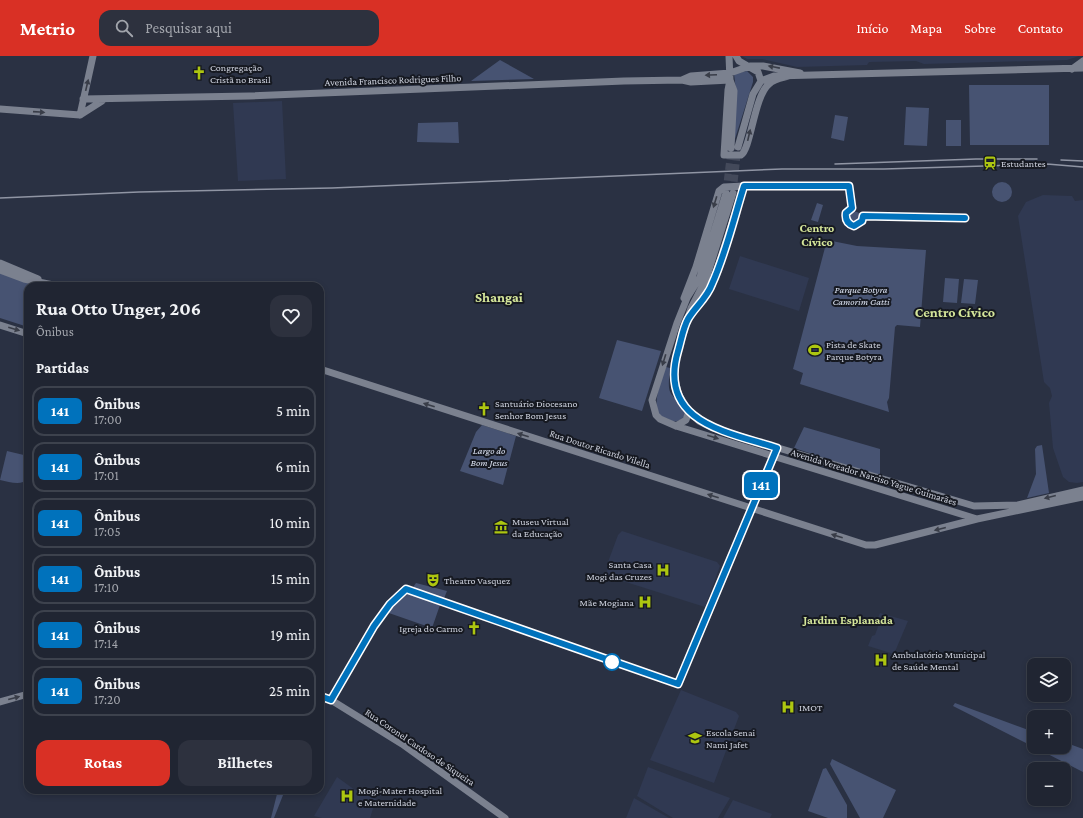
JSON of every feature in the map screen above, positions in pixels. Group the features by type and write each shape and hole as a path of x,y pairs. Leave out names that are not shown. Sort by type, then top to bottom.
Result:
{"main road":[{"path":"0,110 80,115 94,56"},
{"path":"729,56 730,76 734,98 734,147 753,94 761,81 758,72 739,61 736,56"},
{"path":"1071,69 1083,61"},
{"name":"Avenida Francisco Rodrigues Filho","path":"83,99 106,100 682,80 691,82 730,76 750,66 774,67 812,75"},
{"name":"Avenida Francisco Rodrigues Filho","path":"761,81 774,76 1083,68"},
{"path":"730,76 724,155 741,155 746,150 752,125 765,87 774,80 789,76"},
{"name":"Avenida Francisco Rodrigues Filho","path":"80,115 106,100"},
{"path":"677,323 681,304 696,267 718,192 724,187 744,186 712,285 688,319"},
{"path":"676,426 686,420 689,411 677,390 674,370 692,304 706,279 729,193 700,278 688,298 677,323"},
{"path":"0,263 29,274 39,282"},
{"path":"0,270 34,282"},
{"name":"Avenida Vereador Narciso Yague Guimarães","path":"677,323 652,400 654,412 660,419 676,426 974,518 1083,498"},
{"path":"0,325 24,333"},
{"name":"Rua Doutor Ricardo Vilella","path":"324,370 857,543 875,545 974,518"},
{"name":"Avenida Vereador Narciso Yague Guimarães","path":"689,411 699,421 713,428 888,482 974,506 1018,505 1083,490"},
{"path":"974,506 977,512 974,518"},
{"path":"974,518 1004,506"},
{"path":"0,702 24,695"},
{"name":"Rua Coronel Cardoso de Siqueira","path":"324,697 331,700 402,744 506,818"}],"shaded area":[{"path":"742,56 1079,56 1067,60 924,64 916,61 869,62 867,65 797,67 762,59 747,59"},
{"path":"282,101 286,179 238,181 233,103"},
{"path":"1043,195 1072,196 1075,201 1083,200 1083,482 1077,483 1069,482 1063,477 1053,448 1049,403 1052,396 1050,388 1044,382 1018,216 1026,202"},
{"path":"740,256 809,278 799,311 729,289"},
{"name":"Santa Casa Mogi das Cruzes","path":"622,531 717,562 720,566 705,607 610,577 607,573 608,562 618,535"},
{"path":"880,613 908,621 894,654 868,646 872,636 875,635 880,621 877,620"},
{"name":"Escola Senai Nami Jafet","path":"681,690 736,712 739,716 714,783 650,760"},
{"path":"648,767 730,798 718,818 673,818 637,796"},
{"name":"Mogi-Mater Hospital e Maternidade","path":"337,777 355,790 357,789 363,794 376,799 370,818 322,818 314,816"},
{"path":"634,798 669,818 626,818"},
{"path":"733,800 772,814 770,818 723,818"}],"green space":[{"path":"500,60 534,79 471,81"},
{"path":"747,71 753,77 753,82 734,142 736,90 734,74"},
{"path":"969,85 1049,85 1049,145 970,145"},
{"path":"906,107 929,108 927,146 904,145"},
{"path":"835,115 848,117 844,141 831,138"},
{"path":"946,120 961,120 961,146 946,146"},
{"path":"458,122 459,143 417,142 418,123"},
{"path":"1002,182 1009,185 1012,192 1009,199 1002,202 995,199 992,192 995,185"},
{"path":"817,203 823,205 818,222 811,220"},
{"path":"855,211 859,213 861,217 859,221 855,223 851,221 849,217 851,213"},
{"name":"Parque Botyra Camorim Gatti","path":"827,240 857,246 926,250 920,327 897,325 895,327 889,398 887,402 889,412 800,384 803,373 793,369"},
{"path":"0,271 30,282 24,282 24,326 0,318"},
{"path":"945,278 959,279 957,303 943,302"},
{"path":"964,279 978,280 975,304 961,303"},
{"path":"617,340 661,351 642,411 599,398"},
{"path":"666,367 670,368 670,392 686,411 686,415 675,422 661,416 657,405 658,391"},
{"name":"Largo do Bom Jesus","path":"482,425 516,436 503,485 460,471 476,432"},
{"path":"804,427 880,449 880,476 794,448"},
{"path":"1042,445 1049,493 1027,498 1036,474 1035,449 1037,446"},
{"path":"7,451 24,455 24,481 15,483 0,480"},
{"path":"416,583 447,591 443,601 411,590"},
{"path":"409,593 440,605 432,628 386,612"},
{"path":"955,703 1027,729 1027,743 953,706"},
{"path":"1071,745 1083,749 1083,772 1071,766 1071,762 1063,762 1048,754 1071,754"},
{"path":"832,759 896,790 883,818 860,818 830,764"},
{"path":"826,768 847,805 847,818 828,818 808,811 823,769"},
{"path":"277,794 283,794 274,818 271,818"}],"tunnel":[{"path":"733,192 738,147"},
{"path":"726,191 731,150"}],"railway":[{"path":"835,164 976,159 1037,159"},
{"path":"1061,160 1083,161"},
{"path":"0,198 139,192 332,188 782,169 884,169 1047,164 1083,167"}],"bus line":[{"name":"141","path":"324,697 331,700 357,658 374,626 390,604 406,589 448,605 678,684 777,448 713,428 699,421 681,400 674,377 675,361 688,319 708,293 712,285 744,186 849,186 852,208 848,210 845,216 849,224 854,226 860,224 863,216 965,218"}],"place":[{"name":"Congregação Cristã no Brasil","path":"199,73"},
{"name":"Estudantes","path":"990,163"},
{"name":"Pista de Skate Parque Botyra","path":"815,350"},
{"name":"Santuário Diocesano Senhor Bom Jesus","path":"484,409"},
{"name":"Museu Virtual da Educação","path":"501,527"},
{"name":"Santa Casa Mogi das Cruzes","path":"663,570"},
{"name":"Theatro Vasquez","path":"433,580"},
{"name":"Mãe Mogiana","path":"645,602"},
{"name":"Igreja do Carmo","path":"474,628"},
{"name":"Ambulatório Municipal de Saúde Mental","path":"881,660"},
{"name":"IMOT","path":"788,707"},
{"name":"Escola Senai Nami Jafet","path":"695,738"},
{"name":"Mogi-Mater Hospital e Maternidade","path":"347,796"}],"district":[{"name":"Centro Cívico","path":"817,235"},
{"name":"Shangai","path":"499,297"},
{"name":"Centro Cívico","path":"955,312"},
{"name":"Jardim Esplanada","path":"848,620"}]}
